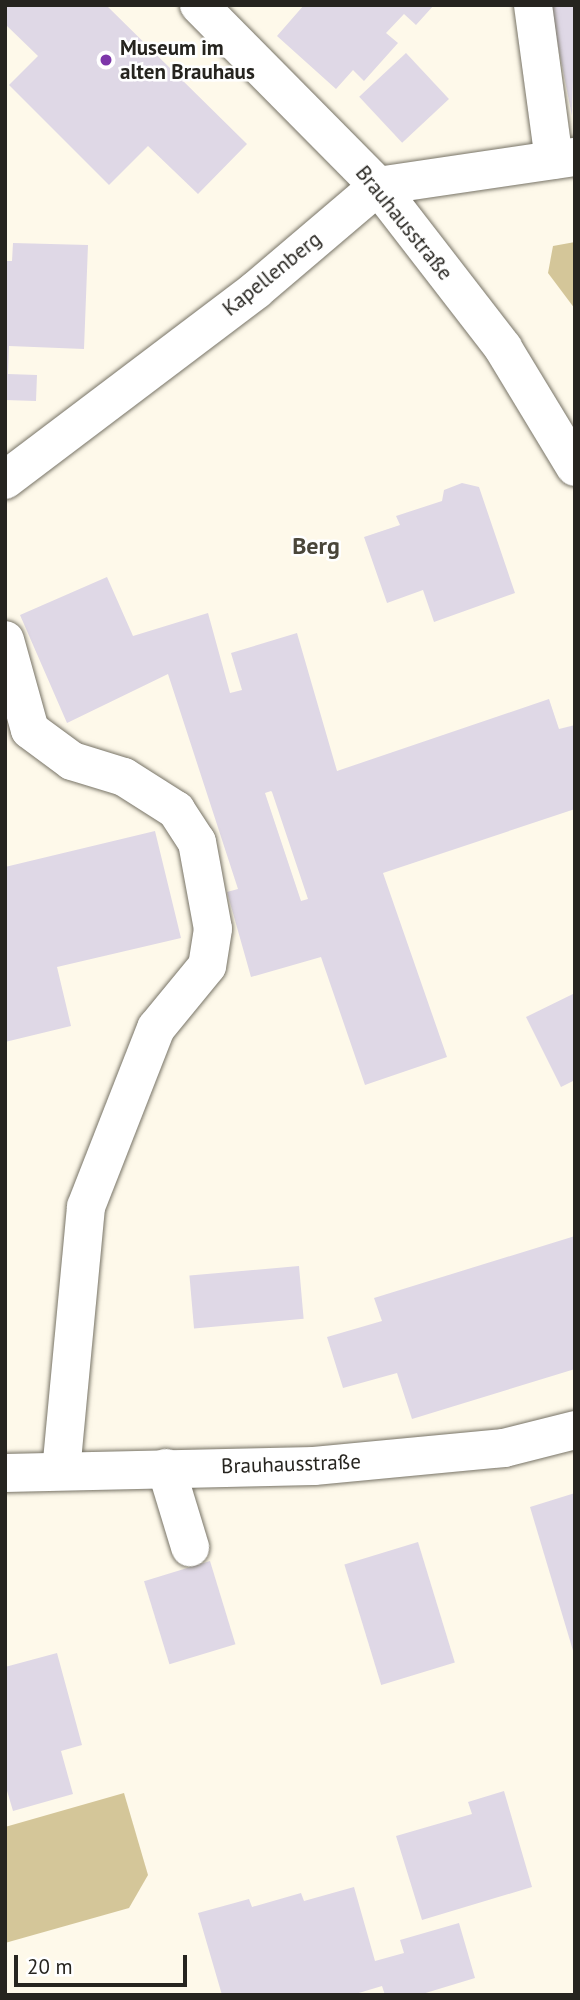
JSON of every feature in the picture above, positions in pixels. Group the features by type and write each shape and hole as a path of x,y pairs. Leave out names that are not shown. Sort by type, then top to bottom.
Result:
{"street":[{"path":"378,186 564,158 533,5"},
{"name":"Brauhausstraße","path":"209,10 378,186 503,348 575,467"},
{"name":"Kapellenberg","path":"6,484 378,186"},
{"path":"5,640 30,730 72,761 124,777 176,810 197,842 213,929 207,966 156,1028 86,1207 61,1471"},
{"name":"Brauhausstraße","path":"5,1474 314,1466 463,1452 575,1430"},
{"path":"166,1468 190,1547"}],"shaded area":[{"path":"575,242 575,309 548,273 553,246"},
{"path":"124,1793 148,1875 129,1908 5,1943 5,1827"}],"building":[{"path":"5,5 106,5 247,144 198,194 148,146 109,185 9,85 38,56 5,24"},
{"path":"304,5 434,5 416,25 404,14 386,33 398,43 364,81 353,70 336,89 277,36"},
{"path":"550,5 575,5 572,116"},
{"path":"406,53 449,99 402,143 359,97"},
{"path":"13,243 88,245 84,349 9,346 8,374 37,375 36,401 5,400 5,261 12,261"},
{"path":"462,483 479,487 515,593 434,622 423,590 387,603 364,537 400,525 396,516 442,501 444,490"},
{"path":"107,577 133,636 208,613 230,693 242,690 231,653 297,633 337,771 549,699 559,729 575,725 575,809 383,873 447,1057 365,1085 321,957 251,977 227,892 238,889 168,674 67,723 20,615","holes":["272,792 308,899 301,901 265,793"]},
{"path":"155,831 181,938 57,967 71,1026 5,1042 5,867"},
{"path":"575,993 575,1080 561,1087 526,1017"},
{"path":"575,1236 575,1369 412,1419 397,1373 343,1388 327,1337 382,1321 374,1298"},
{"path":"299,1266 304,1319 194,1328 189,1276"},
{"path":"575,1493 575,1654 574,1654 530,1507"},
{"path":"418,1542 455,1662 381,1685 344,1565"},
{"path":"210,1561 235,1644 169,1664 144,1581"},
{"path":"57,1653 82,1745 61,1751 73,1794 13,1811 5,1784 5,1667"},
{"path":"504,1791 532,1887 422,1920 396,1836 472,1814 468,1802"},
{"path":"354,1887 375,1961 404,1953 400,1940 459,1923 475,1978 419,1995 385,1995 382,1986 352,1995 222,1995 198,1913 249,1899 252,1907 301,1893 304,1901"}],"place":[{"name":"Museum im alten Brauhaus","path":"106,60"}],"district":[{"name":"Berg","path":"316,546"}]}
